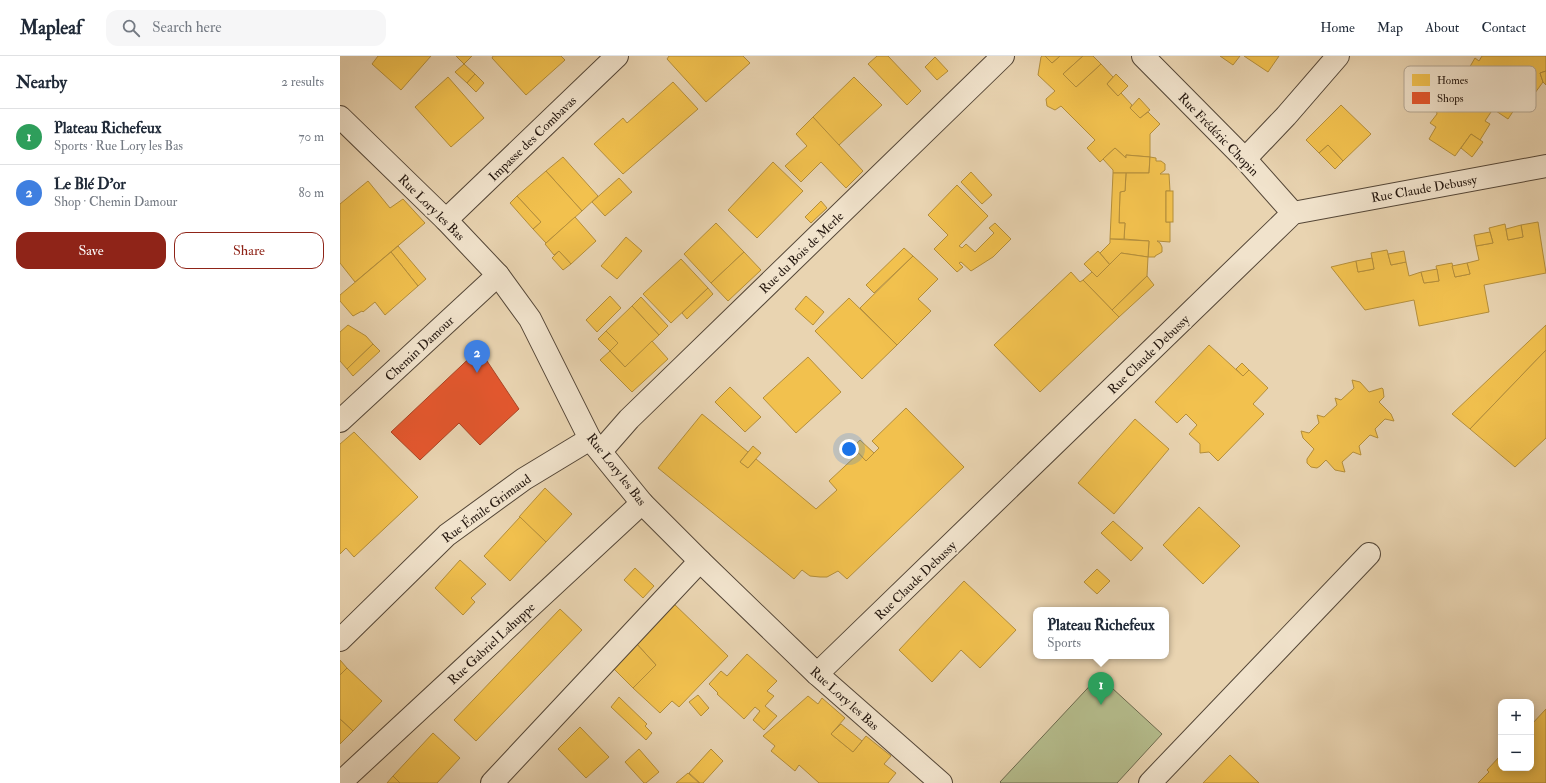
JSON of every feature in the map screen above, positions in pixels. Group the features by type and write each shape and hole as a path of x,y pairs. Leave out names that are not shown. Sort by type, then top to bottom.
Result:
{"street":[{"name":"Impasse des Combavas","path":"446,220 617,56"},
{"name":"Rue du Bois de Merle","path":"596,445 629,419 1003,56"},
{"name":"Rue Frédéric Chopin","path":"1142,56 1245,159 1294,213"},
{"path":"1245,159 1286,116 1338,56"},
{"name":"Rue Lory les Bas","path":"340,117 446,220 498,275 530,318 596,445 642,503 817,674 941,783"},
{"name":"Rue Claude Debussy","path":"817,674 1294,213 1546,166"},
{"name":"Chemin Damour","path":"340,421 498,275"},
{"name":"Rue Émile Grimaud","path":"340,640 447,535 524,479 596,445"},
{"name":"Rue Gabriel Lahuppe","path":"340,783 642,503"},
{"path":"1150,783 1370,554"},
{"path":"492,783 700,561"}],"green space":[{"path":"1099,676 1162,734 1117,783 1001,783 1000,782"}],"building: Homes":[{"path":"378,56 431,56 401,90 372,64"},
{"path":"456,56 472,56 464,64"},
{"path":"493,56 561,56 565,60 526,95 492,58"},
{"path":"669,56 743,56 750,63 706,102 667,59"},
{"path":"877,56 888,56 921,91 907,105 868,64"},
{"path":"1042,56 1045,56 1052,63 1060,56 1083,56 1063,74 1076,87 1101,64 1113,77 1107,84 1118,96 1121,93 1132,105 1130,108 1140,118 1148,112 1160,124 1150,134 1150,157 1126,155 1126,158 1115,148 1100,162 1087,148 1095,140 1061,106 1055,110 1047,106 1046,99 1055,91 1038,75"},
{"path":"1045,56 1060,56 1052,63"},
{"path":"1083,56 1093,56 1101,64 1076,87 1063,74"},
{"path":"1220,56 1240,56 1233,65"},
{"path":"1244,56 1279,56 1268,72"},
{"path":"1482,56 1546,56 1546,71 1540,73 1543,82 1536,92 1536,66 1470,66 1475,58 1479,61"},
{"path":"935,57 948,71 937,80 925,67"},
{"path":"464,64 475,74 467,83 455,72"},
{"path":"1546,71 1546,85 1543,82 1540,73"},
{"path":"475,74 484,83 476,92 467,83"},
{"path":"1116,74 1128,86 1118,96 1107,84"},
{"path":"448,77 484,118 451,147 415,107"},
{"path":"854,77 882,105 838,146 813,117"},
{"path":"673,82 698,109 623,174 594,144 623,118 627,123"},
{"path":"1139,98 1150,110 1140,118 1130,108"},
{"path":"1341,105 1371,134 1343,161 1328,145 1319,153 1306,140"},
{"path":"1437,112 1491,112 1485,121 1490,124 1480,140 1471,134 1455,156 1429,139 1436,127 1430,123 1437,114"},
{"path":"1498,112 1513,112 1508,119"},
{"path":"813,117 863,171 846,188 821,162 801,182 785,166 807,146 796,134"},
{"path":"1471,134 1483,142 1472,157 1461,148"},
{"path":"1328,145 1343,161 1335,169 1319,153"},
{"path":"1115,148 1126,158 1126,155 1150,157 1149,173 1113,173 1113,170 1103,159"},
{"path":"563,157 598,196 582,211 546,171"},
{"path":"1150,157 1156,158 1156,161 1161,161 1165,164 1165,170 1160,174 1169,174 1170,191 1166,191 1166,222 1170,222 1170,242 1157,241 1162,247 1162,252 1155,257 1148,257 1149,241 1124,239 1125,223 1119,223 1120,192 1125,191 1126,173 1149,173"},
{"path":"773,162 803,191 757,238 728,210"},
{"path":"546,171 582,211 546,243 533,229 541,222 517,196"},
{"path":"971,172 992,195 982,204 961,182"},
{"path":"1113,173 1126,173 1125,191 1120,192 1119,223 1125,223 1124,239 1110,239"},
{"path":"619,178 632,192 605,216 592,202"},
{"path":"368,181 390,208 403,199 425,223 355,282 340,263 340,204"},
{"path":"957,185 988,216 959,246 962,248 966,244 975,252 994,233 989,228 995,223 1011,239 993,257 971,271 961,262 959,263 963,267 957,272 934,249 948,235 928,215"},
{"path":"1166,191 1173,191 1173,222 1166,222"},
{"path":"517,196 541,222 533,229 510,203"},
{"path":"821,201 827,208 811,223 805,217"},
{"path":"575,217 596,241 571,264 559,251 554,255 545,244"},
{"path":"1538,222 1546,273 1484,285 1489,312 1419,326 1414,300 1365,310 1331,267 1356,261 1358,272 1374,269 1371,253 1387,250 1391,265 1406,262 1409,276 1421,272 1424,283 1439,281 1436,266 1452,263 1455,277 1470,274 1467,263 1479,260 1476,246 1493,243 1489,228 1505,224 1508,240 1523,237 1521,225"},
{"path":"716,223 744,252 711,283 684,254"},
{"path":"1521,225 1523,237 1508,240 1506,229"},
{"path":"1490,232 1493,243 1476,246 1474,235"},
{"path":"626,237 642,251 617,279 601,266"},
{"path":"1110,239 1149,241 1148,257 1121,253 1110,265 1100,253 1110,243"},
{"path":"398,246 426,279 418,286 391,252"},
{"path":"904,248 913,256 874,293 866,285"},
{"path":"559,251 571,264 563,270 552,258"},
{"path":"1098,251 1110,265 1097,277 1084,264"},
{"path":"1404,251 1406,262 1391,265 1388,254"},
{"path":"391,252 418,286 385,315 375,302 363,312 362,311 353,316 340,301 340,295"},
{"path":"744,252 761,270 728,301 711,283"},
{"path":"1121,253 1148,257 1147,276 1112,310 1083,280 1092,272 1097,277"},
{"path":"913,256 938,279 918,299 931,311 897,345 860,308"},
{"path":"1372,258 1374,269 1358,272 1356,261"},
{"path":"681,259 708,288 671,323 643,294"},
{"path":"1467,263 1470,274 1455,277 1452,266"},
{"path":"1437,269 1439,281 1424,283 1421,272"},
{"path":"1071,272 1080,282 1083,280 1119,317 1040,392 994,345"},
{"path":"1147,276 1154,285 1119,317 1112,310"},
{"path":"708,288 713,294 687,319 682,313"},
{"path":"610,296 621,308 597,332 586,320"},
{"path":"806,296 824,312 813,325 795,309"},
{"path":"641,297 668,326 659,335 632,306"},
{"path":"849,298 897,345 862,379 815,331"},
{"path":"632,306 659,335 625,367 610,351 618,343 606,331"},
{"path":"348,325 366,336 373,344 347,369 340,361 340,332"},
{"path":"1546,325 1546,350 1470,429 1452,414"},
{"path":"606,331 618,343 610,351 598,339"},
{"path":"652,341 668,359 632,392 600,360 610,351 625,367"},
{"path":"373,344 380,351 353,376 347,369"},
{"path":"1209,345 1243,376 1249,370 1268,388 1253,404 1264,414 1218,461 1209,452 1200,453 1200,444 1189,434 1197,425 1186,414 1177,423 1155,402"},
{"path":"1546,350 1546,438 1515,467 1470,429"},
{"path":"808,357 841,392 796,433 763,398"},
{"path":"1242,363 1249,370 1243,376 1236,369"},
{"path":"1352,380 1360,382 1369,392 1382,388 1384,397 1379,402 1391,414 1394,421 1385,419 1375,429 1378,438 1370,435 1359,446 1361,455 1353,452 1342,462 1345,472 1335,470 1326,460 1317,468 1311,467 1307,463 1307,459 1314,449 1303,438 1301,431 1309,433 1319,423 1317,415 1324,417 1337,405 1335,398 1341,400 1354,388"},
{"path":"730,387 761,417 745,432 715,402"},
{"path":"906,408 964,467 847,579 838,571 827,577 820,577 810,576 802,570 794,579 658,468 702,414 748,452 740,462 748,468 756,459 816,509 837,490 829,481 859,453 866,461 879,448 872,441"},
{"path":"1135,419 1169,449 1114,514 1078,483"},
{"path":"354,432 418,497 354,557 346,548 340,554 340,444"},
{"path":"860,440 874,453 866,461 853,447"},
{"path":"753,446 761,453 748,468 740,462"},
{"path":"545,488 572,514 546,542 519,517"},
{"path":"1199,507 1240,546 1203,584 1163,545"},
{"path":"520,517 546,542 510,581 484,556"},
{"path":"1113,521 1143,548 1131,561 1101,533"},
{"path":"460,560 486,584 471,598 475,602 463,615 435,588"},
{"path":"635,568 654,586 643,598 624,580"},
{"path":"1097,569 1110,581 1097,594 1084,582"},
{"path":"964,581 1016,630 980,668 961,650 932,682 899,650"},
{"path":"672,602 728,656 679,707 672,701 660,713 633,688 656,665 635,642"},
{"path":"560,609 582,630 476,741 454,720"},
{"path":"635,642 656,665 633,688 611,666"},
{"path":"747,654 777,681 767,691 774,696 765,706 777,716 764,730 753,720 760,711 755,707 744,719 717,694 718,693 709,684 721,671 727,676"},
{"path":"340,660 347,668 340,675"},
{"path":"347,668 382,701 353,731 340,719 340,675"},
{"path":"698,695 709,708 701,716 689,702"},
{"path":"808,696 818,704 822,698 845,718 831,734 853,752 866,736 891,756 884,764 896,773 888,783 819,783 799,765 795,771 771,751 775,746 763,736"},
{"path":"619,697 647,724 645,726 652,733 646,740 611,707"},
{"path":"1546,709 1546,783 1478,783 1489,772 1487,770 1498,758 1498,771 1534,771 1534,722"},
{"path":"340,719 353,731 340,744"},
{"path":"841,724 862,741 853,752 831,734"},
{"path":"580,727 609,757 586,778 558,749"},
{"path":"433,733 460,758 437,783 400,783 393,776"},
{"path":"639,749 659,772 646,783 644,783 625,762"},
{"path":"711,749 723,761 703,783 700,783 689,773"},
{"path":"1230,755 1259,783 1203,783"},
{"path":"688,773 699,783 676,783"},
{"path":"393,776 400,783 387,783"}],"building: Shops":[{"path":"479,349 519,409 480,445 459,423 420,460 391,432"}],"place":[{"name":"Le Blé D'or","path":"477,373"},
{"name":"Plateau Richefeux","path":"1101,705"}]}
